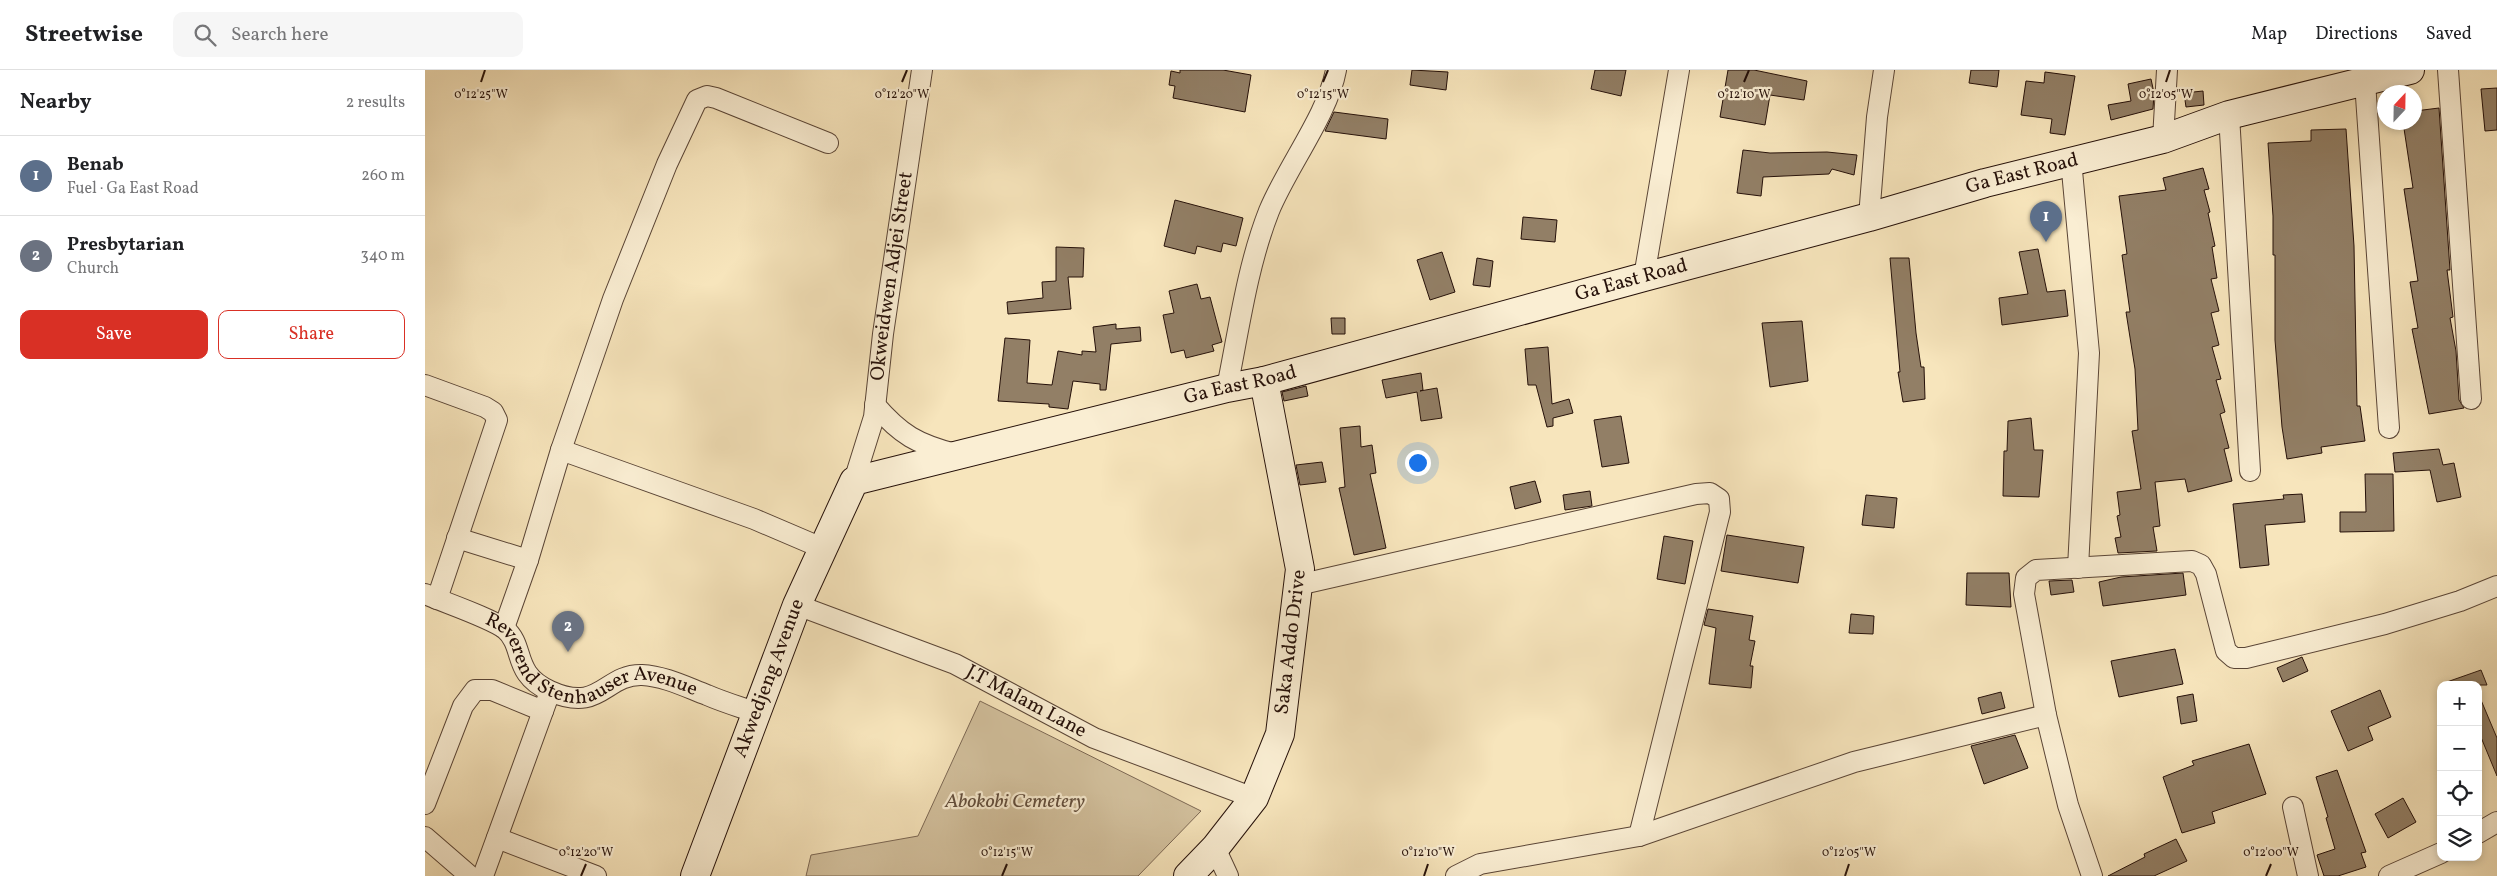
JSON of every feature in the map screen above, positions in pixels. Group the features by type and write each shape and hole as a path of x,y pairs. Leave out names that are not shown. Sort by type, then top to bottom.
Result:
{"street":[{"name":"Okweidwen Adjei Street","path":"853,482 867,446 875,405 883,334 922,70"},
{"path":"1227,388 1255,255 1269,210 1329,94 1336,70"},
{"path":"1644,277 1679,70"},
{"path":"1869,217 1877,117 1884,70"},
{"path":"2163,139 2167,70"},
{"name":"Ga East Road","path":"853,482 955,454 1227,388 1264,381 1869,217 2071,160 2163,139 2229,115 2410,70"},
{"path":"2448,70 2471,399"},
{"path":"2365,82 2389,428"},
{"path":"504,628 528,560 561,450 613,298 667,164 697,100 707,96 716,98 828,143"},
{"path":"2229,115 2250,471"},
{"path":"2071,160 2089,353 2079,568"},
{"name":"Saka Addo Drive","path":"1187,876 1215,848 1255,798 1280,734 1300,569 1264,381"},
{"path":"425,385 485,407 493,412 497,420 457,538 431,597"},
{"path":"875,405 893,426 913,440 955,454"},
{"path":"561,450 754,519 822,548"},
{"name":"Akwedjeng Avenue","path":"695,876 797,605 853,482"},
{"path":"1299,585 1696,494 1710,493 1719,499 1720,512 1639,836"},
{"path":"457,538 528,560"},
{"path":"2092,876 2068,805 2046,715 2024,594 2026,578 2036,570 2192,561 2201,565 2206,574 2226,651 2234,658 2385,624 2460,601 2497,586"},
{"name":"Reverend Stenhauser Avenue","path":"431,597 504,628 514,643 522,666 529,677 551,691 583,699 603,692 620,679 641,675 663,678 757,713"},
{"name":"J.T Malam Lane","path":"797,605 955,664 1094,738 1255,798"},
{"path":"425,804 463,706 475,690 492,690 543,711"},
{"path":"483,876 551,691"},
{"path":"1456,876 1480,864 1639,836 1854,762 2046,715"},
{"path":"2293,807 2308,876"},
{"path":"2482,831 2497,822"},
{"path":"425,837 470,876"},
{"path":"497,838 594,876"},
{"path":"1215,848 1227,876"},
{"path":"2389,876 2437,855"}],"green space":[{"name":"Abokobi Cemetery","path":"980,701 1201,811 1138,876 806,876 811,855 918,836"}],"building":[{"path":"1180,70 1223,70 1251,75 1245,112 1173,98 1175,86 1169,85 1171,71 1180,73"},
{"path":"1412,70 1448,72 1446,90 1410,85"},
{"path":"1595,70 1626,70 1621,96 1591,89"},
{"path":"1728,70 1754,70 1807,81 1804,100 1770,95 1765,125 1720,117"},
{"path":"1971,70 1999,70 1997,87 1969,83"},
{"path":"2045,72 2075,76 2065,135 2050,133 2052,119 2021,115 2026,81 2044,83"},
{"path":"2151,79 2154,93 2153,109 2111,120 2108,105 2131,101 2128,84"},
{"path":"2497,88 2497,130 2485,131 2481,89"},
{"path":"2203,91 2204,105 2186,107 2184,93"},
{"path":"2439,108 2450,270 2447,270 2453,317 2450,318 2456,351 2459,400 2464,408 2429,414 2412,329 2418,328 2410,282 2418,281 2404,189 2413,188 2404,130 2422,130 2422,110"},
{"path":"1334,112 1388,119 1386,139 1325,131"},
{"path":"2346,129 2354,246 2357,406 2360,406 2365,441 2321,447 2322,453 2287,459 2282,427 2275,340 2275,255 2273,255 2273,216 2268,143 2311,141 2311,130"},
{"path":"1743,150 1770,153 1827,152 1857,155 1854,175 1832,169 1829,174 1763,177 1761,196 1737,193"},
{"path":"2203,168 2209,189 2204,190 2210,212 2208,213 2215,246 2212,247 2217,278 2211,279 2219,311 2211,313 2219,345 2212,347 2221,379 2216,380 2225,412 2220,414 2229,448 2224,449 2232,481 2188,492 2185,479 2155,482 2160,526 2153,527 2157,551 2118,553 2115,538 2121,537 2117,516 2120,515 2117,492 2141,489 2132,431 2138,430 2135,369 2126,312 2130,312 2122,255 2127,254 2119,196 2166,190 2163,178"},
{"path":"1175,200 1243,218 1236,246 1223,243 1221,252 1197,246 1195,254 1164,246"},
{"path":"1523,217 1557,220 1555,242 1521,239"},
{"path":"1056,247 1084,248 1083,277 1068,277 1071,309 1008,314 1007,302 1043,298 1042,282 1056,281"},
{"path":"2038,249 2047,292 2065,290 2068,316 2002,325 1999,298 2028,294 2019,252"},
{"path":"1442,252 1455,292 1430,300 1417,260"},
{"path":"1477,258 1493,261 1490,287 1473,285"},
{"path":"1890,258 1909,258 1916,333 1921,367 1924,367 1925,399 1903,402 1898,372 1900,372"},
{"path":"1197,284 1201,299 1210,297 1222,342 1212,345 1214,351 1186,358 1184,350 1171,353 1163,315 1174,313 1169,291"},
{"path":"1331,318 1345,318 1345,334 1332,334"},
{"path":"1802,321 1808,381 1770,387 1762,323"},
{"path":"1116,324 1116,329 1140,327 1141,341 1111,344 1106,390 1100,390 1100,384 1073,381 1068,409 1049,407 1049,404 998,401 1005,338 1030,340 1027,383 1052,385 1058,351 1082,355 1082,351 1096,352 1093,327"},
{"path":"1548,347 1552,404 1569,399 1573,413 1553,418 1553,426 1547,427 1536,385 1528,385 1525,349"},
{"path":"1421,373 1423,390 1420,391 1437,388 1442,418 1421,421 1417,392 1386,398 1382,380"},
{"path":"1306,386 1308,396 1284,401 1282,392"},
{"path":"1621,416 1629,463 1602,467 1594,420"},
{"path":"2031,418 2034,450 2043,450 2039,497 2003,496 2004,451 2007,451 2008,421"},
{"path":"1360,426 1361,447 1372,445 1376,473 1370,474 1386,548 1354,555 1339,488 1345,487 1340,428"},
{"path":"2439,449 2443,465 2454,463 2461,497 2437,502 2430,470 2395,472 2393,453"},
{"path":"1322,462 1326,482 1300,485 1296,465"},
{"path":"2365,474 2393,474 2394,531 2340,532 2340,512 2366,512"},
{"path":"1535,481 1541,502 1515,509 1510,487"},
{"path":"1590,491 1592,506 1565,510 1563,495"},
{"path":"2302,494 2305,522 2265,525 2269,565 2240,568 2233,504 2284,499 2283,495"},
{"path":"1866,495 1897,498 1894,528 1862,525"},
{"path":"1727,535 1804,547 1798,583 1721,571"},
{"path":"1664,536 1693,541 1685,584 1657,579"},
{"path":"1967,573 2009,573 2011,607 1966,605"},
{"path":"2183,573 2186,595 2103,606 2099,582 2121,577"},
{"path":"2072,580 2074,592 2051,595 2049,581"},
{"path":"1708,609 1753,616 1749,640 1755,641 1750,666 1753,666 1751,688 1709,684 1716,628 1704,625"},
{"path":"1851,614 1874,616 1873,634 1849,633"},
{"path":"2175,649 2183,684 2119,697 2111,661"},
{"path":"2302,657 2308,671 2283,682 2277,668"},
{"path":"2481,670 2487,685 2482,685 2482,681 2450,681"},
{"path":"2380,690 2391,717 2368,727 2373,740 2348,751 2331,711"},
{"path":"2001,692 2005,708 1982,714 1978,698"},
{"path":"2193,694 2197,721 2181,724 2177,697"},
{"path":"2482,702 2497,738 2497,776 2482,740"},
{"path":"2015,735 2028,768 1984,784 1971,746"},
{"path":"2249,744 2266,794 2212,812 2215,823 2182,833 2163,777 2194,765 2192,761"},
{"path":"2337,770 2366,852 2361,853 2366,867 2338,876 2324,876 2317,855 2335,849 2316,777"},
{"path":"2403,798 2416,822 2388,838 2375,814"},
{"path":"2176,839 2187,861 2154,876 2108,876 2145,857 2144,854"}],"place":[{"name":"Benab","path":"2046,242"},
{"name":"Presbytarian","path":"568,652"}]}
